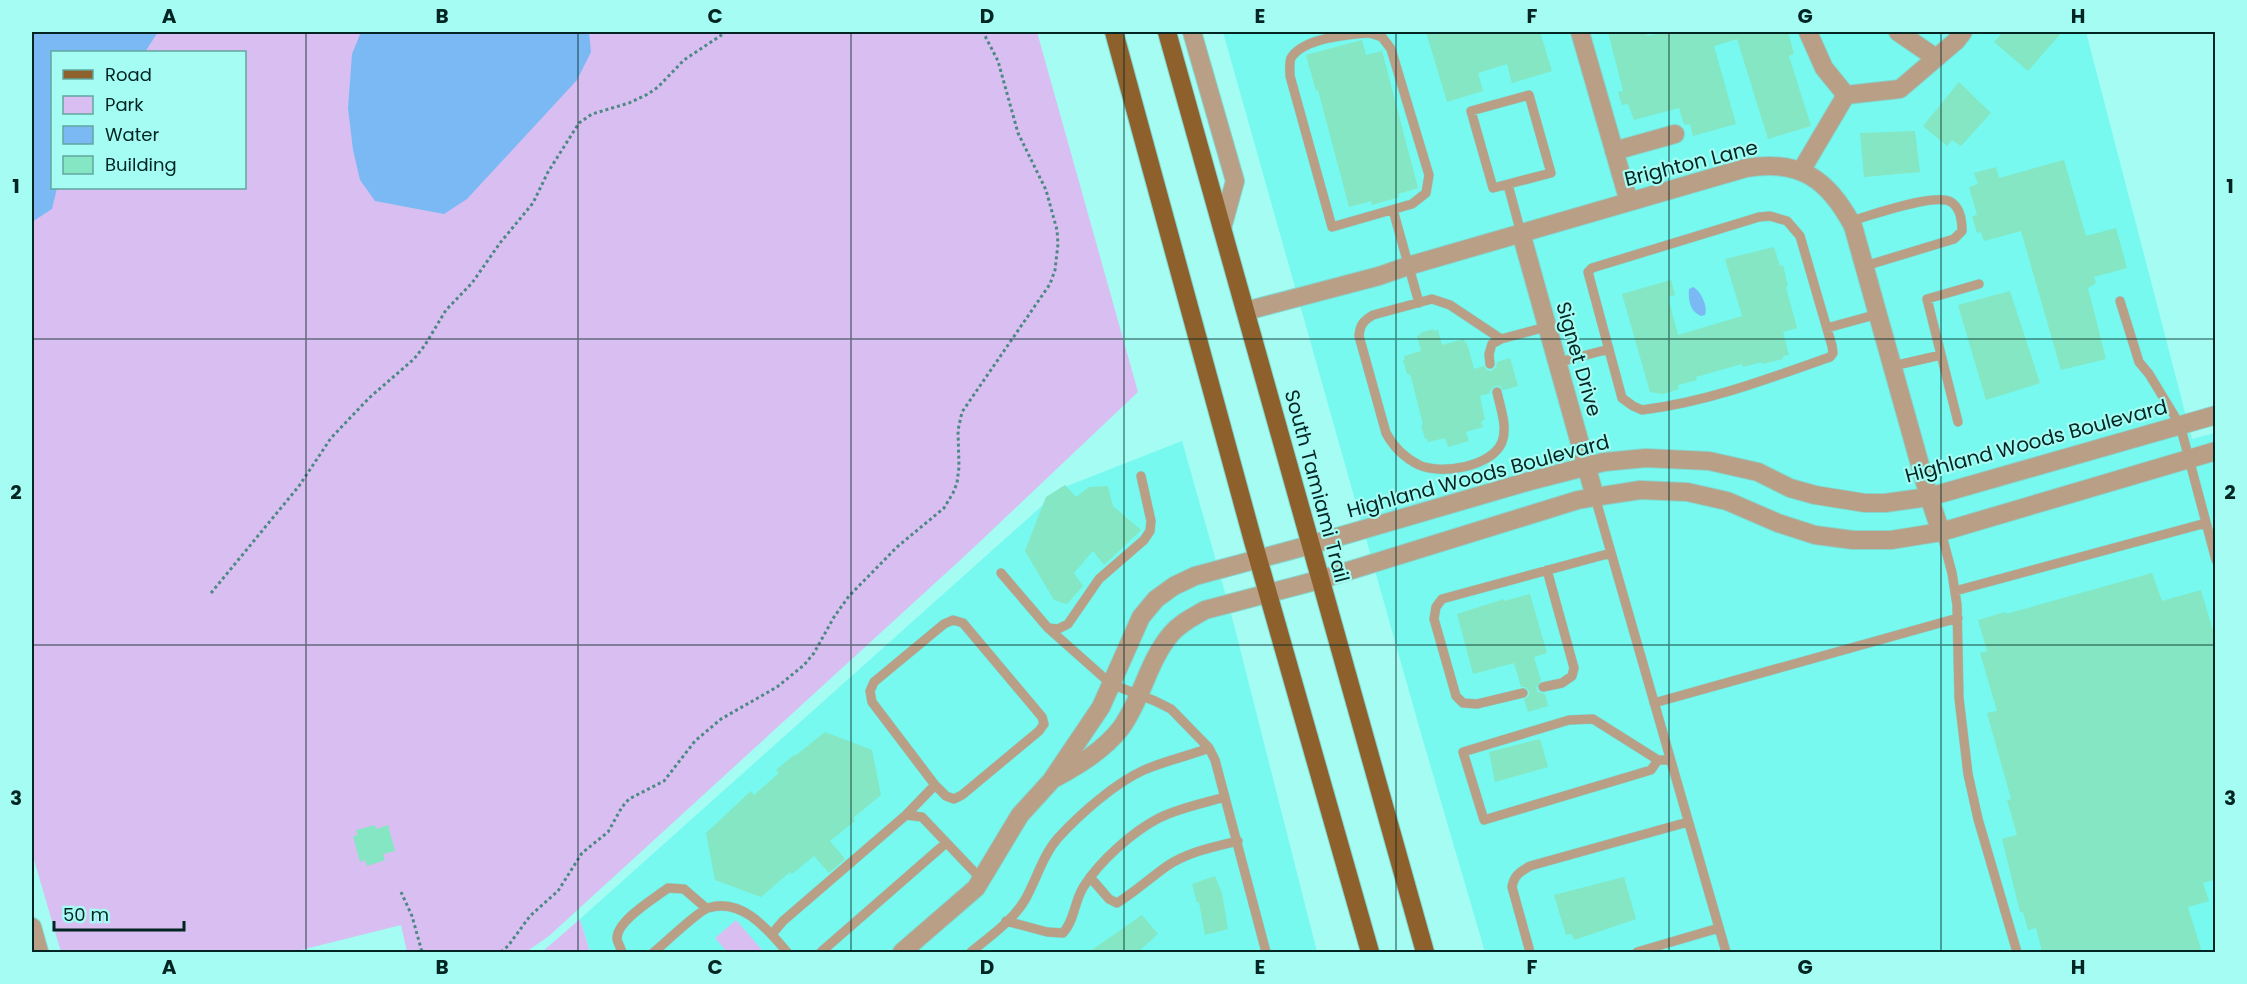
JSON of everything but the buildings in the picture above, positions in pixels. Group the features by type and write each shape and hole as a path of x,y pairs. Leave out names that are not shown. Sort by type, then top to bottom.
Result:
{"main road":[{"path":"1114,32 1258,558 1370,952"},
{"name":"South Tamiami Trail","path":"1167,32 1425,952"}],"street":[{"path":"1192,32 1235,181 1222,228"},
{"path":"1580,32 1629,202"},
{"path":"1808,32 1824,68 1846,95"},
{"path":"1898,32 1936,58"},
{"path":"1846,95 1900,89 1963,32"},
{"path":"1801,171 1846,95"},
{"path":"1614,151 1675,134"},
{"name":"Brighton Lane","path":"1246,311 1379,276 1746,168 1773,165 1801,171 1818,180 1832,192 1850,221 1941,532"},
{"name":"Signet Drive","path":"1521,233 1595,497"},
{"name":"Highland Woods Boulevard","path":"1051,781 1101,707 1141,617 1156,599 1174,586 1195,576 1604,462 1646,458 1709,461 1758,472 1790,488 1840,500 1885,503 1929,497 2216,415"},
{"path":"902,952 976,888 1020,815 1051,781 1083,763 1121,728 1139,696 1160,649 1172,632 1205,610 1320,580 1444,543 1516,518 1595,497 1640,490 1687,492 1727,501 1796,530 1853,540 1891,540 1941,532 2216,451"},
{"path":"32,927 39,952"}],"lane":[{"path":"1363,34 1382,37 1391,49 1429,175 1426,193 1412,204 1393,210 1332,227 1290,76 1290,60 1296,51 1310,44 1363,34"},
{"path":"1529,94 1551,173 1508,184 1493,188 1472,111 1529,94"},
{"path":"1508,184 1521,233"},
{"path":"1850,221 1932,199 1949,200 1957,207 1962,220 1962,231 1954,239 1865,266"},
{"path":"1393,210 1419,303"},
{"path":"1770,216 1787,222 1800,236 1833,353 1830,357 1730,392 1642,410 1622,398 1609,349 1588,273 1592,268 1770,216"},
{"path":"1958,422 1926,299 1979,284"},
{"path":"1497,392 1504,426 1502,443 1497,450 1482,462 1459,468 1420,465 1392,444 1386,433 1359,336 1360,326 1373,315 1432,299 1450,305 1501,339"},
{"path":"2120,301 2139,362 2149,374 2180,425 2216,560"},
{"path":"1827,327 1878,314"},
{"path":"1490,364 1492,345 1501,339 1546,327"},
{"path":"1556,363 1609,349"},
{"path":"1893,366 1941,355"},
{"path":"1048,628 1058,629 1068,624 1099,579 1144,540 1150,531 1151,521 1141,476"},
{"path":"1595,497 1726,952"},
{"path":"1955,591 2206,523"},
{"path":"1941,532 1955,591 1958,618 1959,698 1968,774 1978,819 2017,952"},
{"path":"1523,693 1477,704 1463,703 1456,696 1434,619 1436,608 1442,599 1611,553"},
{"path":"1543,687 1562,682 1572,676 1574,668 1547,570"},
{"path":"1001,573 1048,628 1111,684 1171,709 1209,748 1226,797 1266,952"},
{"path":"1654,703 1958,618"},
{"path":"953,620 963,624 1042,717 1044,724 1039,731 962,795 954,799 946,796 935,785 872,702 870,691 874,682 944,624 953,620"},
{"path":"1658,760 1651,770 1484,820 1463,752 1569,720 1593,719 1658,760 1670,760"},
{"path":"971,952 1006,921 1025,900 1042,864 1058,838 1097,802 1131,777 1147,769 1209,748"},
{"path":"772,934 783,921 906,815 935,785"},
{"path":"1006,921 1047,933 1063,933 1069,927 1080,892 1107,858 1160,817 1226,797"},
{"path":"906,815 922,818 981,879"},
{"path":"1530,952 1512,887 1514,878 1520,872 1530,866 1688,822"},
{"path":"1090,877 1109,899 1118,903 1166,866 1182,857 1238,841"},
{"path":"820,952 946,843"},
{"path":"622,952 617,938 621,927 630,917 668,888 684,889 706,908"},
{"path":"654,952 706,908 729,906 751,915 772,934 787,952"},
{"path":"1637,952 1719,928"}],"path":[{"path":"211,592 298,486 331,438 369,398 414,359 425,345 446,310 472,283 500,243 524,216 579,123 592,114 629,103 648,94 684,60 726,32"},
{"path":"501,952 530,916 558,891 582,854 608,832 629,799 664,781 695,741 720,719 777,687 804,665 814,653 849,596 897,547 936,516 953,493 959,467 958,430 962,412 1050,284 1058,257 1057,230 1049,199 1018,133 998,61 983,32"},
{"path":"401,892 412,916 422,952"}],"shaded area":[{"path":"1223,32 2086,32 2192,439 2215,433 2215,952 1485,952"},
{"path":"1182,441 1233,621 1317,952 590,952 580,919 1062,488"}],"green space":[{"path":"32,32 1037,32 1138,392 969,552 549,936 526,952 407,952 401,925 293,952 61,952 32,853"},
{"path":"580,919 590,952 542,952"},
{"path":"736,920 764,952 727,952 715,938"}],"water":[{"path":"32,32 158,32 146,51 51,51 51,189 57,189 52,209 32,222"},
{"path":"361,32 589,32 591,52 577,80 467,199 444,214 375,201 360,180 353,150 348,108 352,54"},
{"path":"1693,287 1703,299 1706,307 1705,315 1701,316 1694,312 1690,305 1689,289"}]}
